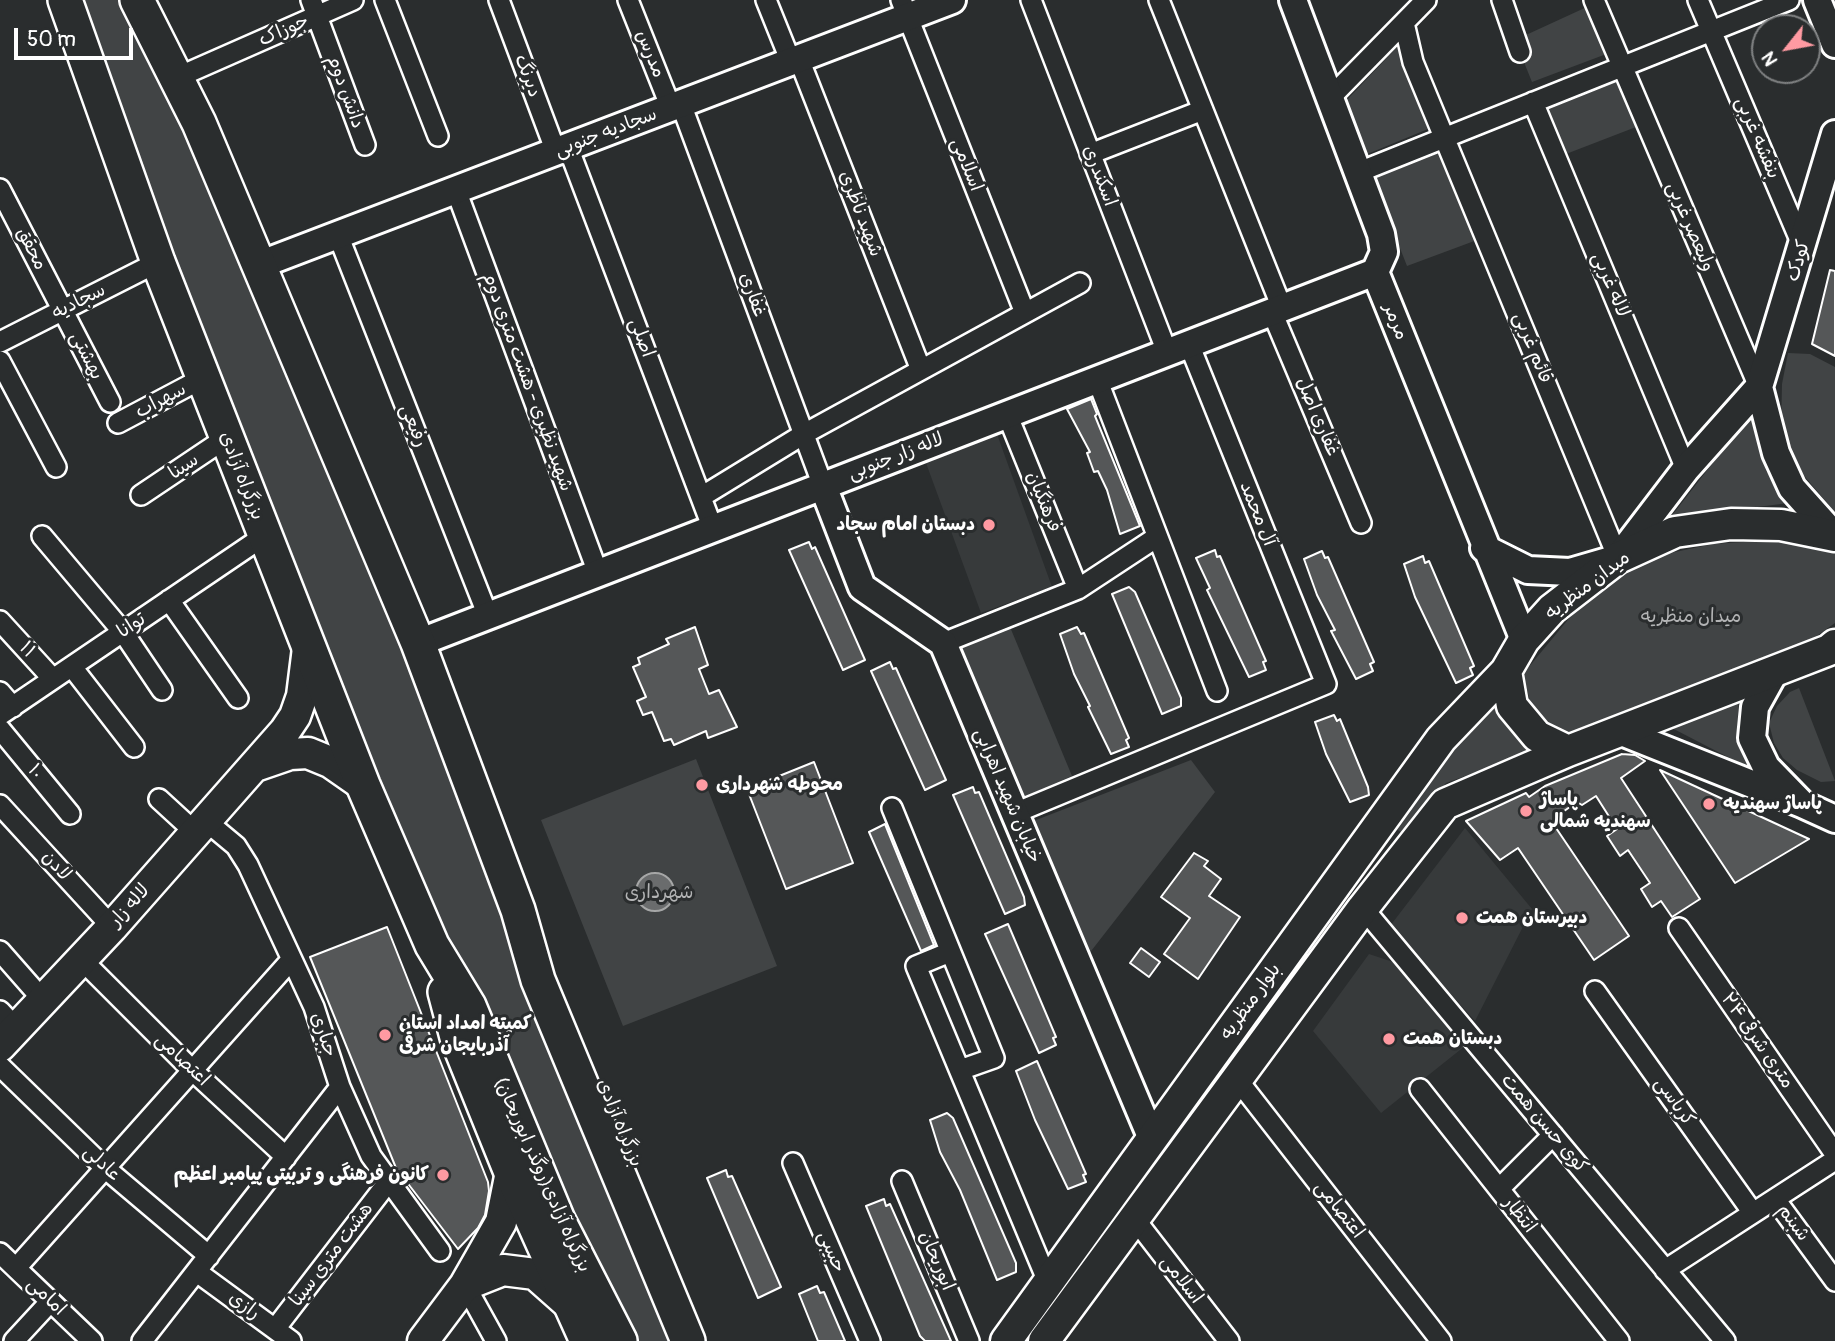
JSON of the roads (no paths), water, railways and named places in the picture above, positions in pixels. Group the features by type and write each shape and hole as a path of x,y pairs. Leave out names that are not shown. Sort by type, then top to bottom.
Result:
{"highway":[{"name":"بزرگراه آزادی","path":"65,0 158,262 203,379 363,785 432,946 458,1041 511,1172 587,1341"},
{"name":"بزرگراه آزادی","path":"137,0 199,123 418,643 518,910 538,980 688,1341"},
{"name":"بزرگراه آزادی","path":"518,910 567,998 709,1341"},
{"name":"بزرگراه آزادی","path":"432,946 469,1006"},
{"name":"بزرگراه آزادی(روگذر ابوریحان)","path":"469,1006 558,1220 620,1341"}],"main road":[{"name":"ميدان منظریه","path":"1506,671 1524,640 1552,609 1618,558 1675,532 1731,524 1782,525 1835,536"},
{"path":"1506,671 1512,706 1537,736 1568,751 1833,647"},
{"name":"لاله زار","path":"5,1028 43,1000 258,765 295,716 302,696 308,648"},
{"name":"بلوار منظریه","path":"1006,1341 1441,739 1506,671"},
{"name":"بلوار منظریه","path":"1044,1341 1363,908 1445,804 1568,751"},
{"name":"لاله زار","path":"258,765 290,754 308,753 330,762 363,785"},
{"path":"423,1341 465,1285 501,1222 511,1172"},
{"path":"465,1285 503,1270 535,1274 570,1305"}],"street":[{"name":"جوزاک","path":"176,78 314,8 353,0"},
{"path":"384,0 439,136"},
{"name":"دیرنگ","path":"499,0 562,150"},
{"name":"مدرس","path":"628,0 676,106"},
{"name":"شهید ناظری","path":"766,0 795,60 920,370"},
{"name":"سجادیه جنوبی","path":"259,265 795,60 905,8 952,0"},
{"name":"اسکندری","path":"1031,0 1090,154 1178,348"},
{"name":"غفاری اصل","path":"1159,0 1361,523"},
{"path":"1293,0 1359,172 1382,243 1384,252 1375,272"},
{"path":"1330,98 1407,13 1426,0"},
{"path":"1502,0 1520,52"},
{"name":"ولیعصر غربی","path":"1594,0 1759,387"},
{"name":"بنفشه غربی","path":"1698,0 1803,247"},
{"path":"1359,172 1788,0"},
{"path":"1816,0 1835,44"},
{"name":"دانش دوم","path":"314,8 365,145"},
{"name":"اسلامی","path":"905,8 1025,313"},
{"name":"قائم غربی","path":"1407,13 1413,62 1618,558"},
{"name":"لاله غربی","path":"1533,102 1686,469"},
{"name":"غفاری","path":"676,106 823,486"},
{"path":"1090,154 1203,110"},
{"name":"کودک","path":"1759,387 1835,134"},
{"name":"اصلی","path":"562,150 713,529"},
{"name":"محقق","path":"0,188 63,310"},
{"name":"شهید نظیری - هشت متری دوم","path":"456,190 598,573"},
{"name":"رفیعی","path":"338,235 488,616"},
{"name":"سجادیه","path":"0,342 158,262"},
{"name":"لاله زار جنوبی","path":"418,643 1375,272"},
{"name":"مرمر","path":"1375,272 1484,548 1524,640"},
{"path":"701,497 804,434 1080,283"},
{"name":"بهشتی","path":"63,310 110,402"},
{"name":"آل محمد","path":"1015,813 1326,684 1178,348"},
{"path":"0,361 56,467"},
{"name":"سهراب","path":"118,423 203,379"},
{"path":"1097,379 1217,691"},
{"path":"1484,548 1528,570 1570,572 1618,558 1686,469 1759,387"},
{"path":"1759,387 1776,453 1792,488 1835,536"},
{"name":"فرهنگیان","path":"1007,414 1078,589"},
{"name":"سینا","path":"141,495 226,438"},
{"path":"823,486 862,587 943,643 1078,589 1157,537"},
{"path":"42,536 122,632 162,690"},
{"name":"توانا","path":"4,705 72,667 264,536"},
{"path":"169,600 238,698"},
{"name":"۱۱","path":"0,621 53,679"},
{"name":"خیابان شهید اهرابی","path":"943,643 1152,1139"},
{"path":"72,667 134,747"},
{"path":"1775,671 1755,707 1752,738 1766,767 1802,804"},
{"name":"۱۰","path":"0,729 70,814"},
{"path":"1619,731 1835,819"},
{"name":"جباری","path":"159,799 236,846 248,865 314,1007 340,1087 371,1156 440,1251"},
{"name":"لادن","path":"0,805 112,927"},
{"path":"892,808 994,1058 960,1070"},
{"name":"کوی حسن همت","path":"1363,908 1725,1341"},
{"name":"۲۴ متری شرقی","path":"1679,928 1835,1154"},
{"path":"0,951 43,1000"},
{"path":"950,953 916,966 1048,1282"},
{"name":"اعتصامی","path":"81,959 192,1070 286,1157"},
{"path":"16,1268 291,960"},
{"name":"کرباسی","path":"1595,991 1753,1213"},
{"name":"عادلی","path":"0,1066 203,1264"},
{"name":"اعتصامی","path":"1237,1079 1441,1341"},
{"path":"142,1341 340,1087"},
{"name":"انتظار","path":"1420,1089 1619,1341"},
{"path":"1499,1189 1553,1135"},
{"path":"1665,1270 1835,1160"},
{"name":"حبیبی","path":"793,1163 870,1341"},
{"name":"هشت متری سینا","path":"283,1335 389,1181"},
{"name":"ابوریحان","path":"902,1181 969,1341"},
{"name":"شبنم","path":"1775,1199 1835,1281"},
{"name":"اسلامی","path":"1135,1218 1228,1341"},
{"name":"امامی","path":"0,1253 92,1341"},
{"name":"رازی","path":"203,1264 283,1335"},
{"path":"465,1285 496,1341"},
{"path":"14,1341 50,1302"}],"place":[{"name":"دبستان امام سجاد","path":"989,525"},
{"name":"محوطه شهرداری","path":"702,785"},
{"name":"پاساژ سهندیه","path":"1709,804"},
{"name":"پاساژ سهندیه شمالی","path":"1526,811"},
{"name":"دبیرستان همت","path":"1462,918"},
{"name":"کمیته امداد استان آذربایجان شرقی","path":"385,1035"},
{"name":"دبستان همت","path":"1389,1039"},
{"name":"کانون فرهنگی و تربیتی پیامبر اعظم","path":"443,1175"}],"park label":[{"name":"میدان منظریه","path":"1691,617"},
{"name":"شهرداری","path":"659,893"}]}
